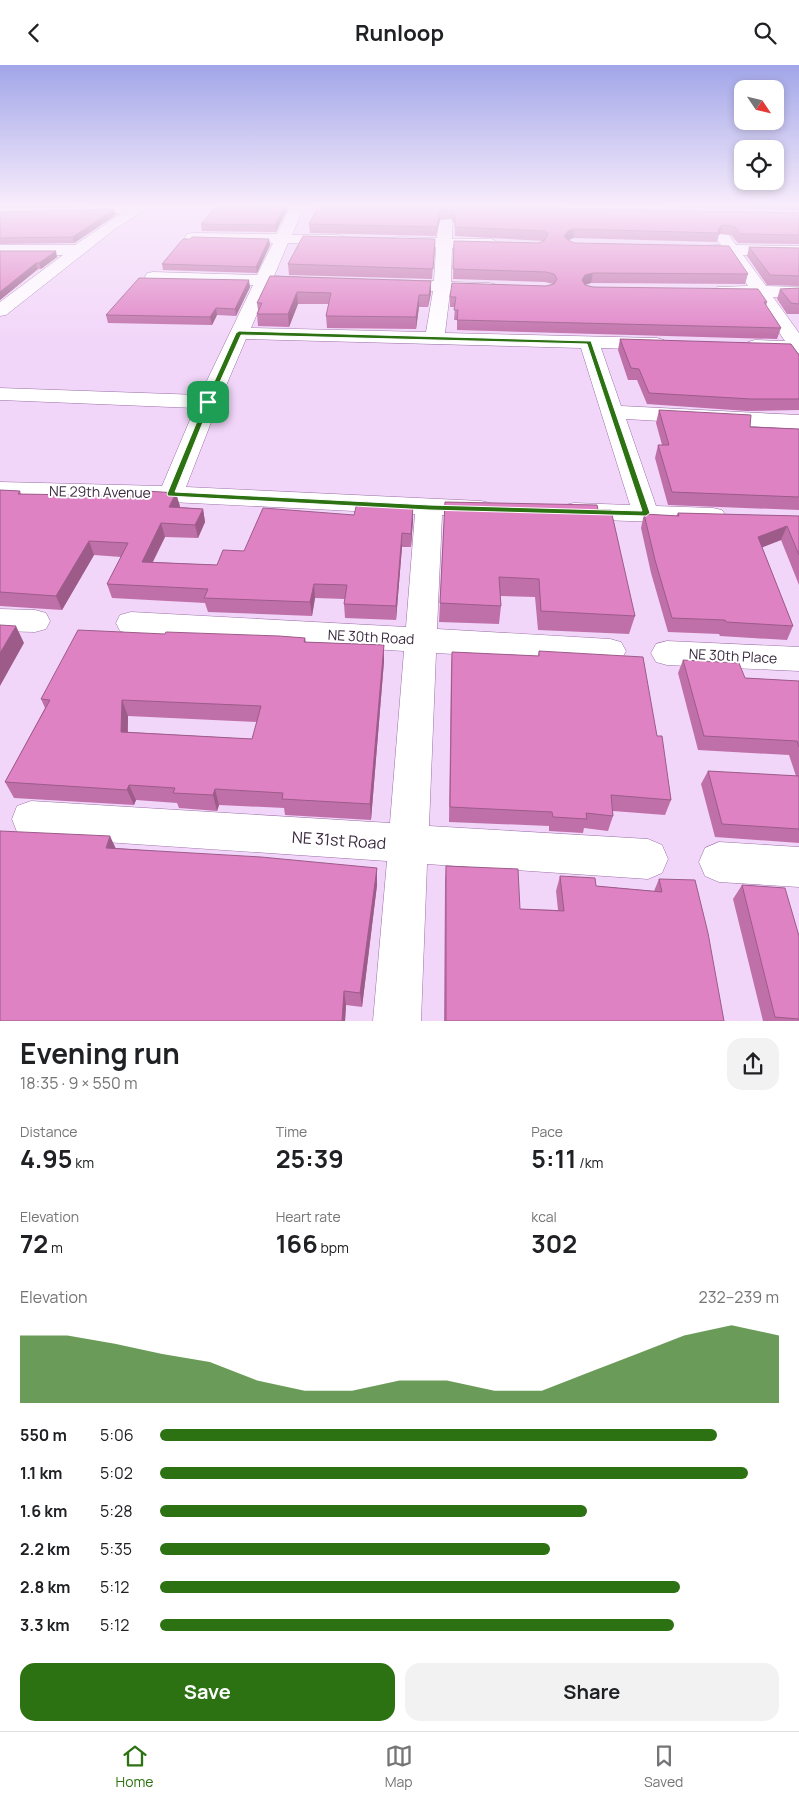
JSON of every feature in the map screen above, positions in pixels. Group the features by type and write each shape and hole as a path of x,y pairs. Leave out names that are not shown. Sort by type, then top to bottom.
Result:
{"street":[{"path":"0,311 78,252"},
{"path":"171,494 208,402 275,252"},
{"path":"436,337 444,252"},
{"path":"734,252 799,347"},
{"path":"153,277 322,283"},
{"path":"382,285 508,288"},
{"path":"8,287 31,287"},
{"path":"711,291 799,292"},
{"path":"239,333 679,344"},
{"path":"589,342 646,513"},
{"path":"739,345 799,347"},
{"path":"0,394 208,402"},
{"path":"611,412 799,422"},
{"name":"NE 29th Avenue","path":"0,490 171,494 429,508 506,509"},
{"path":"397,1021 429,508"},
{"path":"553,511 732,517"},
{"path":"0,620 35,621"},
{"name":"NE 30th Road","path":"131,623 610,651"},
{"name":"NE 30th Place","path":"667,653 799,659"},
{"name":"NE 31st Road","path":"31,819 648,859"},
{"path":"719,862 799,867"}],"building":[{"path":"0,252 55,252 39,263 36,263 0,292"},
{"path":"172,252 263,252 256,267 162,264"},
{"path":"295,252 434,252 433,269 288,264"},
{"path":"454,252 733,252 748,274 593,273 585,275 582,280 585,285 593,287 758,289 781,328 457,320 458,310 454,310 456,297 450,297 452,283 546,286 554,284 557,279 554,274 546,272 453,269"},
{"path":"752,252 799,252 799,276 770,275"},
{"path":"270,276 431,281 429,295 419,295 416,317 326,316 331,293 297,292 288,314 257,314 262,303 257,303"},
{"path":"139,278 249,280 235,309 216,308 210,317 106,315"},
{"path":"799,288 799,304 791,303 780,289"},
{"path":"620,339 791,344 799,355 799,399 751,399 649,393 639,369 631,368"},
{"path":"659,410 751,415 750,427 799,429 799,497 672,492 658,445 669,445"},
{"path":"0,490 20,491 18,494 145,496 147,491 176,493 169,507 203,509 195,525 161,523 142,562 217,565 223,550 244,551 263,508 354,515 357,503 413,506 411,534 402,533 396,606 344,604 347,585 314,584 310,602 204,598 208,589 107,584 128,543 89,541 56,596 0,592"},
{"path":"445,502 597,505 598,510 611,510 635,616 541,611 539,579 499,577 501,606 440,603"},
{"path":"678,513 799,516 799,555 787,526 758,537 793,626 726,622 725,620 672,618 644,514 679,516"},
{"path":"0,625 16,626 0,653"},
{"path":"78,630 279,636 305,638 304,642 384,645 370,804 282,799 283,793 215,789 213,795 173,793 175,788 129,785 127,790 5,782 50,700 41,699","holes":["122,700 261,706 252,739 121,732"]},
{"path":"539,651 643,657 657,736 662,736 671,800 611,795 613,816 586,813 587,819 553,817 552,812 450,807 452,652 539,656"},
{"path":"683,660 739,663 745,678 799,681 799,747 797,741 704,736"},
{"path":"708,771 799,776 799,829 722,824"},
{"path":"0,831 110,836 106,848 261,857 377,868 360,993 344,991 342,1021 0,1021"},
{"path":"446,866 518,869 520,909 564,911 560,876 595,878 596,886 662,892 659,879 695,880 708,933 724,1021 446,1021"},
{"path":"742,885 785,888 799,936 799,1019 775,1017"}],"route":[{"path":"239,333 589,342 646,513 429,508 171,494 208,402 239,333"}]}
